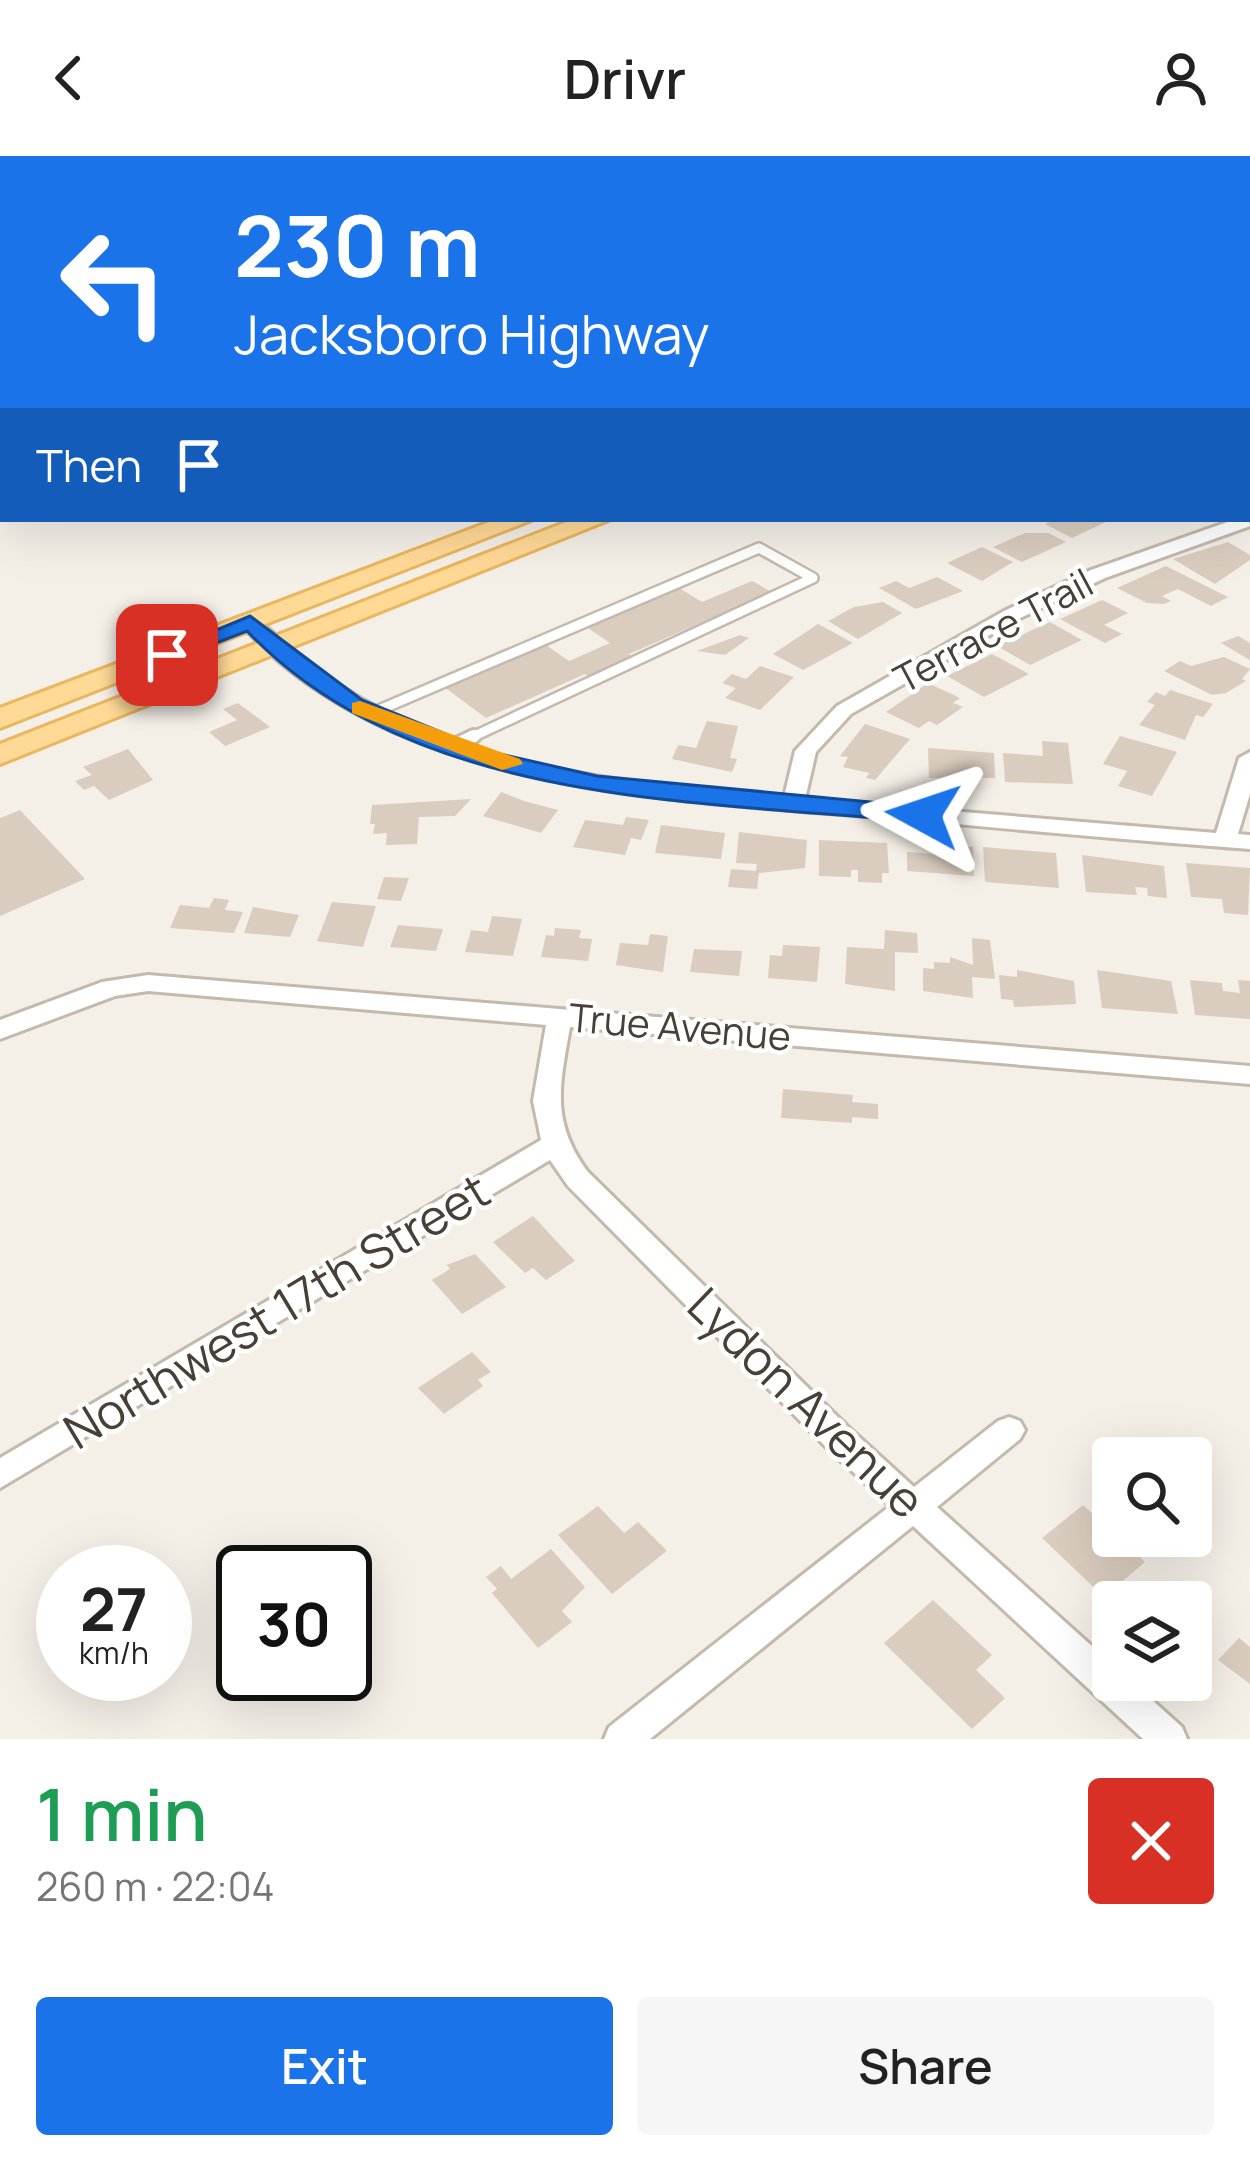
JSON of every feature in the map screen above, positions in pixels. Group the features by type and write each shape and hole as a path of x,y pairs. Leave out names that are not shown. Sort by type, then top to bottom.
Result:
{"main road":[{"path":"0,718 513,522"},
{"path":"0,755 590,522"}],"street":[{"name":"Terrace Trail","path":"793,804 806,752 844,710 1011,615 1098,574 1244,522"},
{"path":"250,622 274,646 372,713 453,746 597,783 1250,842"},
{"path":"1225,840 1250,758"},
{"name":"True Avenue","path":"0,1030 111,988 148,983 1250,1076"},
{"path":"551,1147 548,1082 560,1015"},
{"name":"Northwest 17th Street","path":"0,1474 551,1147"},
{"name":"Lydon Avenue","path":"551,1147 837,1437 1169,1739"},
{"path":"622,1739 1009,1430"}],"lane":[{"path":"372,713 759,548 813,578 453,746"}],"building":[{"path":"1050,522 1106,522 1072,538 1045,524"},
{"path":"1025,533 1048,533 1066,542 1022,562 993,547"},
{"path":"1228,542 1250,555 1250,560 1215,584 1173,559"},
{"path":"982,547 1013,562 982,581 947,563"},
{"path":"1166,566 1228,597 1211,606 1178,589 1162,596 1171,601 1147,603 1117,588"},
{"path":"937,577 963,591 916,609 879,588 896,581 909,588"},
{"path":"752,581 772,592 629,654 635,658 590,677 585,674 486,718 440,684 540,641 569,661 610,643 582,624 674,585 702,602"},
{"path":"1102,600 1128,613 1104,625 1122,634 1105,643 1060,619"},
{"path":"883,602 902,613 858,639 828,621 854,607"},
{"path":"1050,622 1082,640 1030,665 997,646"},
{"path":"818,624 853,643 803,670 773,654"},
{"path":"740,635 749,638 725,655 697,651"},
{"path":"1238,636 1250,643 1250,660 1221,643"},
{"path":"992,654 1029,674 984,697 947,676"},
{"path":"1224,657 1250,669 1242,679 1246,681 1226,693 1212,695 1164,671 1180,661 1191,666"},
{"path":"760,666 794,677 760,710 725,698 736,688 722,683 732,674 746,679"},
{"path":"928,683 960,698 953,703 963,707 937,725 929,721 919,728 886,712"},
{"path":"1170,690 1213,704 1203,717 1196,715 1185,740 1139,725 1155,705 1147,702 1156,692 1165,696"},
{"path":"238,703 270,727 225,746 209,732 237,720 223,709"},
{"path":"707,721 738,726 730,758 737,759 732,772 672,759 678,745 696,748"},
{"path":"865,724 910,739 875,780 866,778 869,773 843,767 848,757 840,756"},
{"path":"1120,736 1177,752 1152,796 1118,786 1127,771 1103,764"},
{"path":"1042,741 1068,743 1073,784 1005,782 1003,753 1043,756"},
{"path":"928,748 994,753 995,778 929,778"},
{"path":"128,749 153,780 109,800 94,786 84,790 75,781 92,775 83,767"},
{"path":"501,792 558,810 541,833 483,816"},
{"path":"471,799 455,816 419,817 417,844 386,845 387,833 373,834 372,805"},
{"path":"20,810 85,879 0,916 0,818"},
{"path":"626,817 649,820 641,840 631,838 625,855 573,847 585,820 623,825"},
{"path":"661,825 725,833 721,859 655,853"},
{"path":"739,832 807,840 805,868 759,873 757,889 728,887 731,869 756,871 757,864 736,863"},
{"path":"819,840 887,843 889,873 882,873 882,883 858,882 858,870 851,870 851,877 819,876"},
{"path":"936,844 973,847 974,876 907,871 907,852 937,854"},
{"path":"983,847 1056,853 1059,888 985,882"},
{"path":"1082,855 1164,866 1167,898 1148,896 1147,888 1135,887 1137,895 1086,892"},
{"path":"1186,863 1250,868 1248,915 1224,913 1222,899 1191,897"},
{"path":"384,877 409,878 401,901 377,899"},
{"path":"214,898 229,900 225,910 243,912 234,933 170,928 180,905 209,908"},
{"path":"332,902 376,906 363,947 317,941"},
{"path":"253,907 299,915 290,937 244,933"},
{"path":"492,916 522,919 513,956 465,952 471,930 488,932"},
{"path":"398,925 443,929 436,951 390,947"},
{"path":"555,928 581,930 579,938 592,939 588,961 541,957 546,935 554,936"},
{"path":"885,930 917,933 918,953 895,952 895,991 845,984 847,947 884,949"},
{"path":"650,934 668,936 663,972 616,965 620,943 648,945"},
{"path":"972,938 990,940 995,979 972,977 973,998 923,991 923,968 934,969 934,962 950,963 950,957 973,965"},
{"path":"783,945 820,947 817,982 768,978 770,955 782,956"},
{"path":"694,949 742,951 739,976 690,972"},
{"path":"1017,970 1074,981 1076,1004 1014,1007 1013,1000 1001,999 999,975 1017,977"},
{"path":"1097,970 1171,981 1178,1014 1102,1008"},
{"path":"1190,980 1222,983 1223,991 1240,993 1238,980 1250,981 1250,1019 1195,1015"},
{"path":"783,1089 853,1095 852,1102 878,1104 878,1119 852,1117 852,1123 781,1118"},
{"path":"533,1216 575,1261 546,1280 533,1268 525,1273 493,1242"},
{"path":"475,1254 506,1287 462,1314 432,1280 450,1269 447,1265"},
{"path":"472,1352 491,1372 478,1380 483,1386 444,1414 418,1388"},
{"path":"1083,1505 1092,1513 1092,1557 1140,1557 1145,1562 1123,1581 1092,1581 1092,1586 1042,1538"},
{"path":"598,1506 624,1533 638,1522 667,1551 612,1594 558,1535"},
{"path":"551,1549 585,1587 562,1611 572,1622 538,1648 492,1593 497,1589 486,1577 501,1566 511,1579"},
{"path":"933,1600 992,1655 976,1670 1005,1698 972,1729 884,1643"},
{"path":"1239,1638 1250,1647 1250,1684 1218,1660"}],"slow traffic":[{"path":"360,708 511,764"}],"route":[{"path":"167,655 250,622 274,646 354,705 480,756 597,783 923,815"}]}
